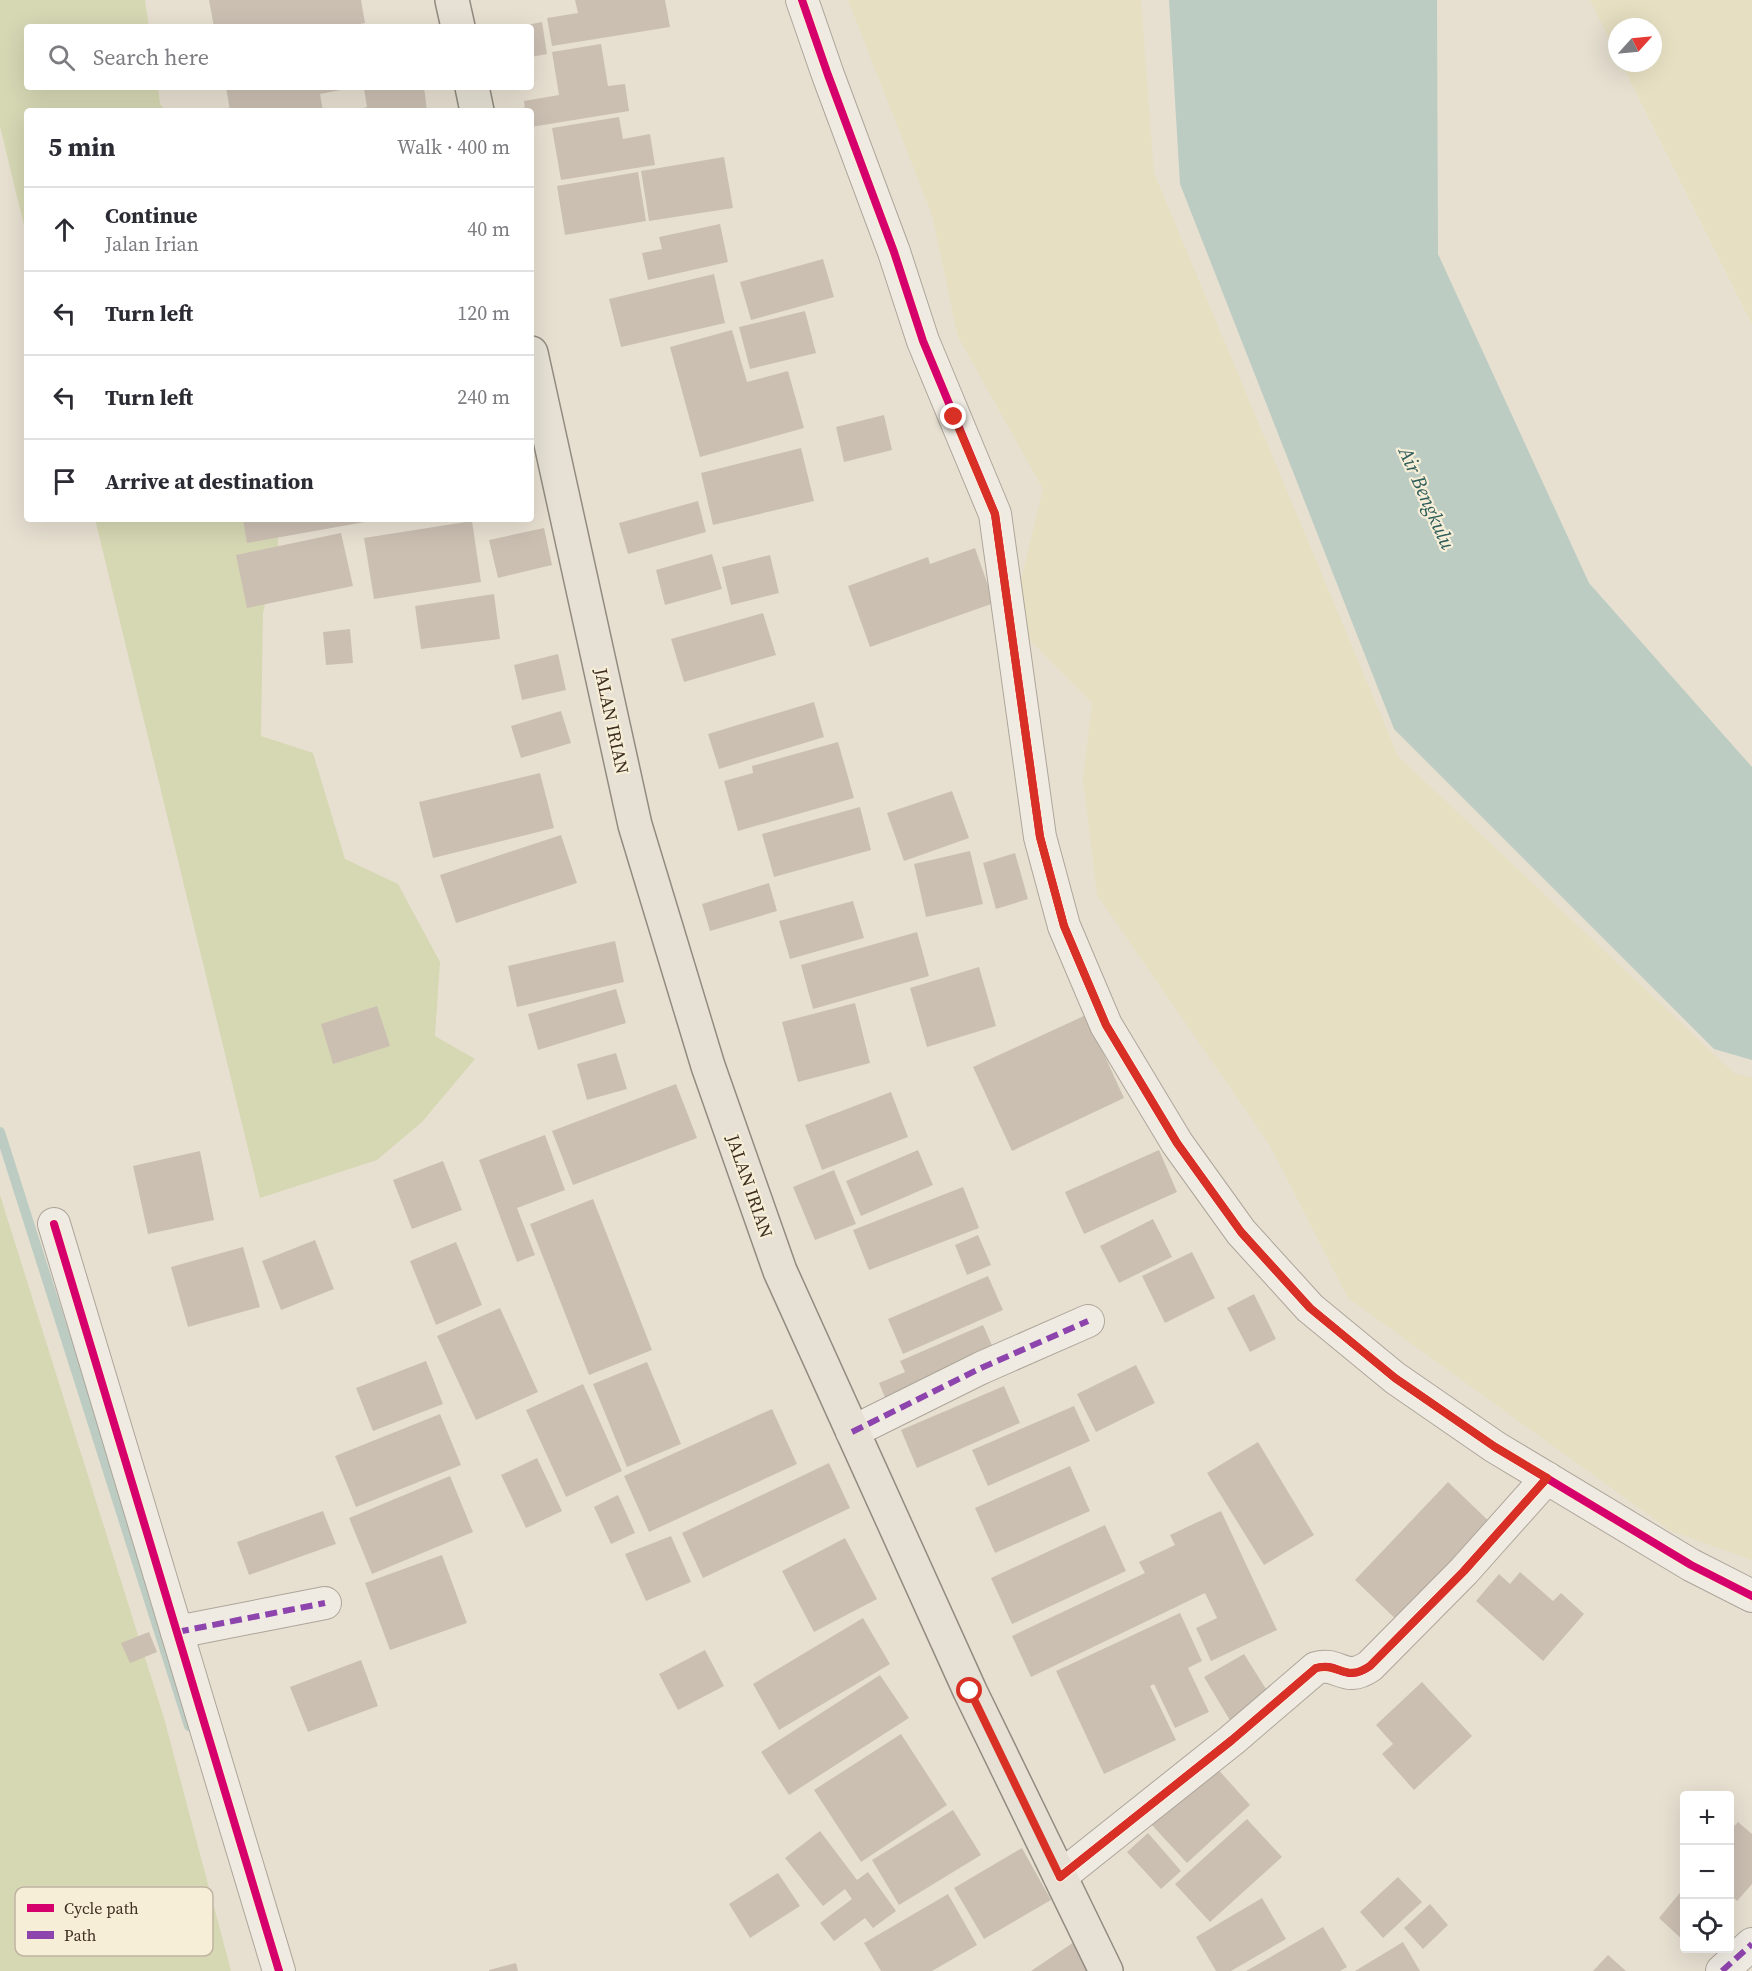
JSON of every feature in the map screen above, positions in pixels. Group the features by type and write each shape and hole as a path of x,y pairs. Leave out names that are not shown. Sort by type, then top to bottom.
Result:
{"main road":[{"path":"452,0 457,24"},
{"path":"473,90 476,108"},
{"name":"JALAN IRIAN","path":"534,367 635,825 708,1066 780,1271 970,1691 1106,1971"}],"street":[{"path":"802,0 894,252 923,341 995,514 1040,837 1064,926 1106,1025 1177,1143 1241,1232 1310,1308 1395,1378 1495,1447 1691,1565 1752,1596"},
{"path":"54,1224 279,1971"},
{"path":"852,1432 981,1368 1088,1321"},
{"path":"1060,1877 1232,1740 1316,1668 1322,1666 1352,1674 1370,1666 1464,1571 1547,1478"},
{"path":"177,1632 325,1603"},
{"path":"1722,1971 1752,1944"}],"shaded area":[{"path":"848,0 1141,0 1154,173 1398,756 1734,1073 1752,1078 1752,1560 1671,1531 1348,1298 1269,1144 1097,895 1083,779 1092,703 1011,621 1043,489 958,337 932,215"},
{"path":"1590,0 1752,0 1752,325 1626,72 1662,72 1662,18 1608,18 1608,37"}],"green space":[{"path":"0,0 145,0 149,24 24,24 24,90 158,90 160,104 163,108 24,108 24,226 0,126"},
{"path":"96,522 278,522 278,550 263,613 261,736 313,753 345,859 398,884 440,962 435,1036 475,1059 422,1122 377,1160 260,1198"},
{"path":"0,1195 164,1718 209,1887 15,1887 15,1956 213,1956 213,1903 231,1971 0,1971"}],"water":[{"name":"Air Bengkulu","path":"1169,0 1437,0 1438,254 1589,583 1752,767 1752,1060 1714,1049 1394,729 1180,184"}],"building":[{"path":"209,0 361,0 365,23 360,24 213,24"},
{"path":"575,0 665,0 670,27 552,46 547,18 578,13"},
{"path":"542,22 547,54 534,56 534,24 532,24"},
{"path":"601,44 608,86 625,84 629,111 534,127 534,108 525,108 524,101 559,95 552,52"},
{"path":"226,90 341,90 320,94 322,108 230,108"},
{"path":"364,90 424,90 427,108 363,108 367,107"},
{"path":"619,117 623,139 650,134 655,165 561,180 552,128"},
{"path":"724,157 733,208 649,221 641,171"},
{"path":"638,172 646,221 565,235 557,186"},
{"path":"720,224 728,262 648,280 642,253 662,249 659,237"},
{"path":"823,259 834,297 751,320 740,282"},
{"path":"714,274 725,323 621,347 609,299"},
{"path":"805,311 816,353 750,369 739,327"},
{"path":"732,330 747,382 788,371 804,428 700,457 670,347"},
{"path":"884,415 892,450 844,462 836,427"},
{"path":"801,448 814,501 713,525 701,473"},
{"path":"698,501 706,532 628,554 619,523"},
{"path":"244,522 365,522 247,543"},
{"path":"472,522 481,582 374,599 364,538"},
{"path":"544,528 552,565 498,578 489,540"},
{"path":"341,533 353,586 247,608 236,555"},
{"path":"975,548 994,603 870,647 848,586 928,557 930,564"},
{"path":"712,554 722,589 665,605 656,570"},
{"path":"770,555 779,593 731,605 722,567"},
{"path":"494,594 500,639 421,649 415,606"},
{"path":"763,613 776,655 684,682 671,639"},
{"path":"350,629 353,663 326,665 323,632"},
{"path":"558,654 566,690 522,700 514,665"},
{"path":"814,702 824,737 719,769 708,734"},
{"path":"561,711 571,743 521,758 511,726"},
{"path":"838,742 854,798 738,831 724,781 753,773 752,766"},
{"path":"540,773 554,828 433,858 419,802"},
{"path":"952,791 969,838 904,861 887,813"},
{"path":"860,807 871,850 774,877 762,834"},
{"path":"561,835 577,883 456,923 440,875"},
{"path":"970,851 983,904 926,917 914,864"},
{"path":"1015,853 1028,899 996,909 983,863"},
{"path":"769,883 777,911 710,931 702,904"},
{"path":"853,901 864,938 790,959 779,921"},
{"path":"917,932 929,976 813,1009 801,965"},
{"path":"615,941 624,982 517,1007 508,966"},
{"path":"979,967 996,1026 927,1047 910,988"},
{"path":"616,989 626,1023 538,1050 528,1014"},
{"path":"855,1003 870,1063 798,1082 782,1022"},
{"path":"377,1006 390,1046 333,1064 321,1024"},
{"path":"1086,1015 1124,1098 1012,1151 973,1067"},
{"path":"616,1053 627,1089 587,1100 577,1064"},
{"path":"676,1084 697,1138 573,1185 552,1131"},
{"path":"891,1092 908,1137 822,1170 805,1125"},
{"path":"545,1135 565,1190 517,1208 535,1255 517,1262 479,1160"},
{"path":"918,1150 933,1185 861,1216 846,1181"},
{"path":"1159,1150 1177,1192 1084,1234 1065,1192"},
{"path":"200,1151 214,1220 148,1234 133,1166"},
{"path":"443,1161 462,1210 412,1229 393,1180"},
{"path":"834,1170 856,1224 815,1240 793,1187"},
{"path":"963,1187 979,1228 869,1270 853,1230"},
{"path":"593,1199 652,1350 589,1375 530,1224"},
{"path":"1153,1219 1172,1257 1119,1283 1100,1246"},
{"path":"978,1235 991,1265 967,1275 955,1245"},
{"path":"315,1240 334,1289 281,1310 262,1261"},
{"path":"456,1242 482,1305 436,1325 410,1261"},
{"path":"243,1247 260,1307 188,1327 171,1267"},
{"path":"1192,1252 1215,1298 1165,1323 1142,1276"},
{"path":"988,1276 1003,1310 903,1354 888,1319"},
{"path":"1254,1294 1276,1339 1250,1352 1227,1308"},
{"path":"500,1308 538,1392 476,1420 437,1336"},
{"path":"983,1325 998,1359 889,1407 879,1383 905,1372 900,1361"},
{"path":"426,1361 443,1404 373,1431 356,1388"},
{"path":"647,1362 681,1444 627,1467 593,1384"},
{"path":"1136,1365 1155,1403 1096,1432 1077,1394"},
{"path":"583,1384 622,1471 566,1497 526,1410"},
{"path":"1004,1386 1020,1423 917,1468 901,1430"},
{"path":"1074,1406 1090,1441 988,1486 972,1450"},
{"path":"772,1409 797,1464 649,1532 624,1476"},
{"path":"440,1414 461,1465 356,1507 335,1456"},
{"path":"1258,1442 1314,1535 1264,1565 1207,1473"},
{"path":"537,1458 562,1511 526,1528 501,1475"},
{"path":"829,1463 850,1508 703,1578 682,1533"},
{"path":"1070,1466 1090,1511 995,1553 975,1508"},
{"path":"450,1476 473,1532 372,1574 349,1518"},
{"path":"1448,1482 1496,1528 1403,1626 1355,1580"},
{"path":"618,1495 635,1533 611,1544 594,1507"},
{"path":"323,1511 336,1544 249,1575 237,1542"},
{"path":"1221,1511 1277,1630 1211,1661 1196,1628 1217,1618 1205,1593 1031,1677 1012,1636 1145,1573 1139,1562 1175,1545 1170,1535"},
{"path":"1105,1525 1126,1571 1012,1624 991,1578"},
{"path":"671,1536 691,1582 646,1601 625,1554"},
{"path":"845,1538 877,1599 814,1632 782,1571"},
{"path":"442,1555 467,1623 390,1650 365,1583"},
{"path":"1520,1572 1553,1601 1561,1593 1584,1614 1543,1661 1476,1601 1499,1574 1510,1584"},
{"path":"1180,1613 1202,1661 1188,1668 1209,1712 1175,1728 1154,1684 1150,1686 1176,1740 1104,1774 1056,1671"},
{"path":"863,1618 890,1664 779,1730 753,1684"},
{"path":"149,1632 157,1652 130,1663 121,1643"},
{"path":"705,1650 724,1686 678,1710 659,1674"},
{"path":"1244,1654 1271,1697 1231,1722 1204,1677"},
{"path":"361,1660 378,1706 308,1732 290,1687"},
{"path":"880,1675 909,1718 789,1795 761,1752"},
{"path":"1422,1682 1472,1736 1414,1790 1382,1754 1393,1744 1376,1725"},
{"path":"901,1734 947,1805 861,1862 814,1790"},
{"path":"1215,1766 1250,1805 1187,1863 1151,1824"},
{"path":"953,1810 981,1855 899,1905 872,1860"},
{"path":"1247,1819 1282,1857 1210,1922 1175,1884"},
{"path":"1738,1822 1752,1834 1752,1884 1737,1901 1734,1898 1734,1826"},
{"path":"820,1831 857,1880 868,1872 896,1911 873,1928 865,1918 834,1941 820,1923 852,1899 845,1889 823,1906 785,1858"},
{"path":"1148,1833 1181,1871 1161,1889 1127,1852"},
{"path":"1022,1848 1051,1900 984,1939 954,1888"},
{"path":"778,1873 800,1906 750,1938 729,1904"},
{"path":"1398,1877 1422,1902 1383,1938 1360,1912"},
{"path":"1680,1893 1680,1937 1659,1918"},
{"path":"948,1894 977,1945 932,1971 881,1971 864,1943"},
{"path":"1262,1898 1286,1939 1231,1971 1216,1971 1196,1937"},
{"path":"1430,1904 1448,1925 1423,1949 1404,1928"},
{"path":"1323,1927 1347,1967 1340,1971 1246,1971"},
{"path":"1077,1940 1098,1971 1031,1971"},
{"path":"1403,1942 1420,1971 1355,1971"},
{"path":"1608,1955 1626,1971 1593,1971"},
{"path":"516,1963 518,1971 489,1971 489,1970"}],"waterway":[{"path":"0,1132 189,1726"}],"marked path":[{"path":"852,1432 981,1368 1088,1321"},
{"path":"177,1632 325,1603"},
{"path":"1722,1971 1752,1944"}],"cycle path":[{"path":"802,0 894,252 923,341 995,514 1040,837 1064,926 1106,1025 1177,1143 1241,1232 1310,1308 1395,1378 1495,1447 1691,1565 1752,1596"},
{"path":"54,1224 279,1971"},
{"path":"1060,1877 1232,1740 1316,1668 1330,1667 1354,1673 1370,1666 1464,1571 1547,1478"}],"route":[{"path":"954,417 995,514 1040,837 1064,926 1106,1025 1177,1143 1241,1232 1310,1308 1395,1378 1495,1447 1547,1478 1464,1571 1370,1666 1352,1674 1322,1666 1309,1672 1232,1740 1060,1877 970,1691"}]}
